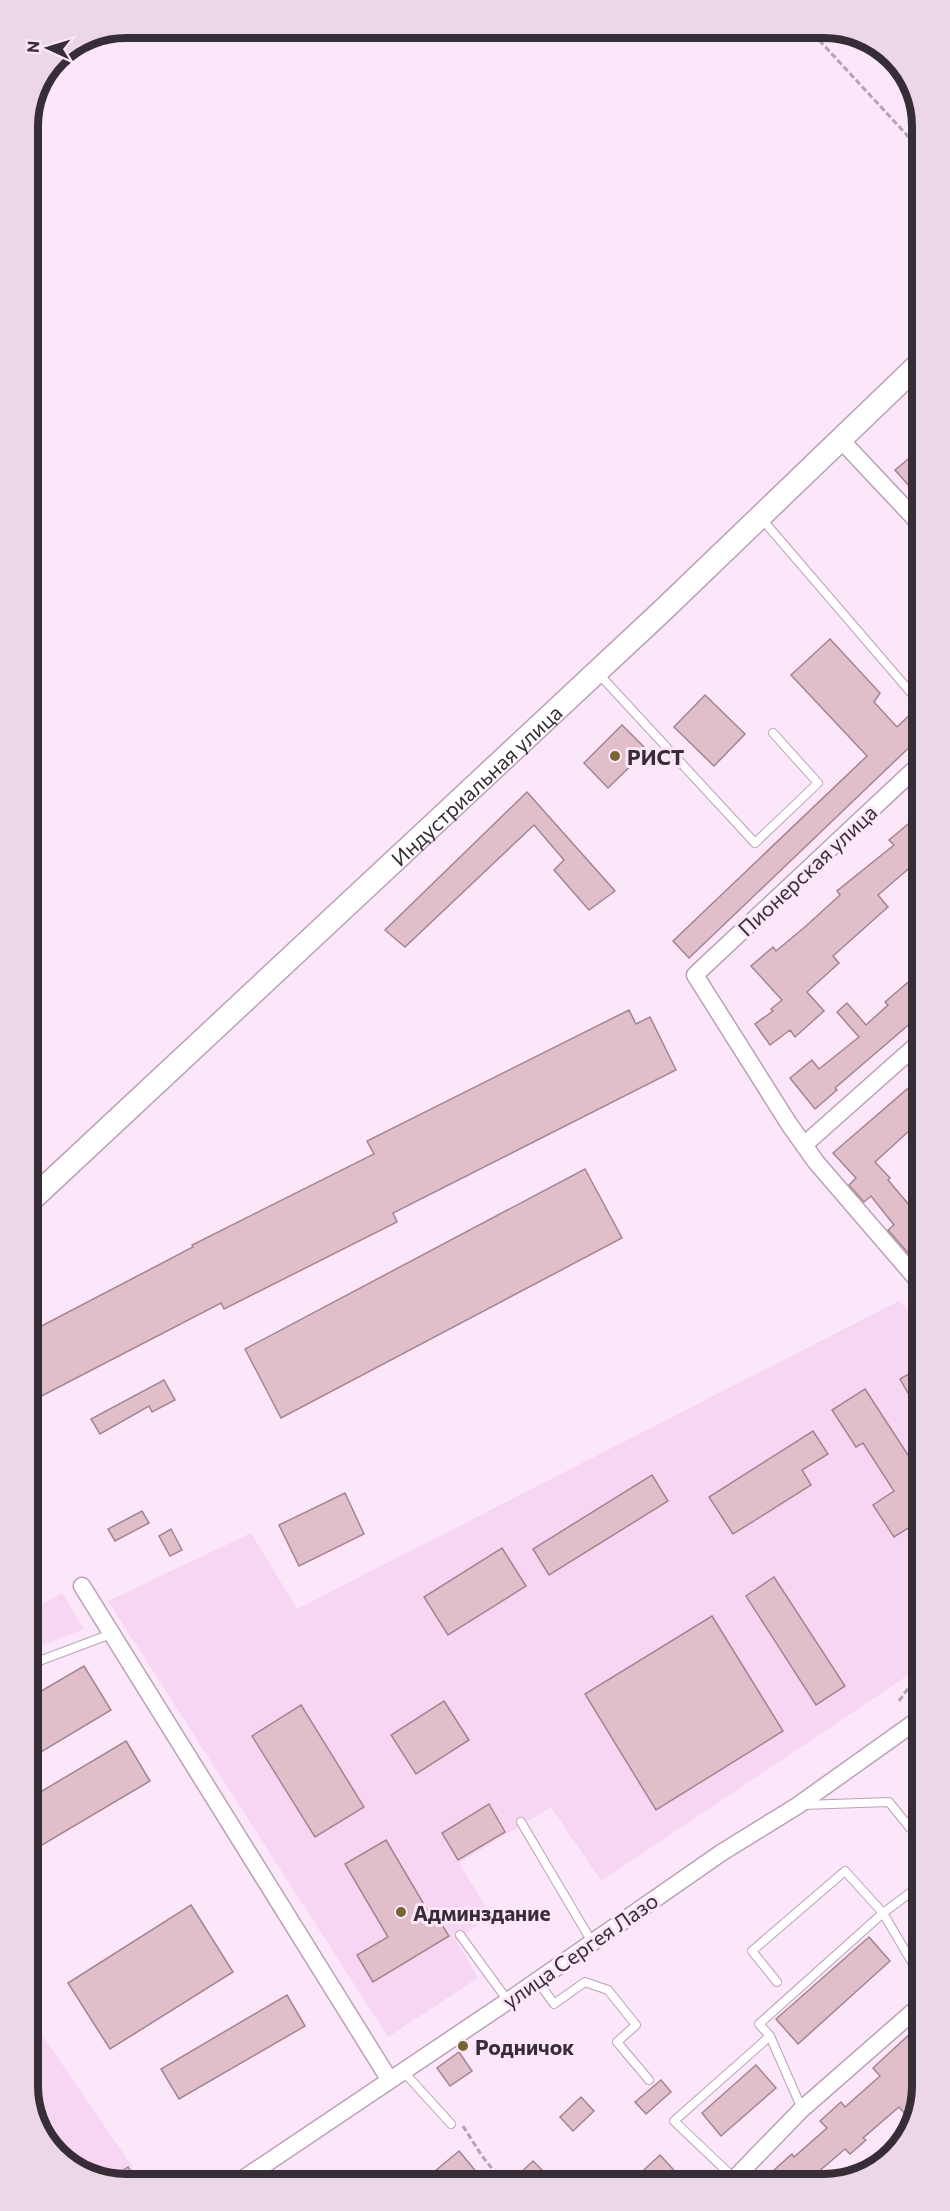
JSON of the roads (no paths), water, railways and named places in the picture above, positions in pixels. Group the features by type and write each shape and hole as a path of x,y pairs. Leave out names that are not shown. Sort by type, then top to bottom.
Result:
{"main road":[{"name":"Индустриальная улица","path":"37,1194 597,671 912,371"}],"street":[{"path":"841,440 912,516"},
{"name":"Пионерская улица","path":"804,1145 695,975 912,772"},
{"path":"912,1049 804,1145 816,1162 912,1270"},
{"path":"82,1586 396,2075"},
{"name":"улица Сергея Лазо","path":"251,2173 508,2001 721,1853 796,1806 912,1725"},
{"path":"739,2174 802,2109 912,2013"}],"lane":[{"path":"760,517 912,695"},
{"path":"597,671 755,843 819,783 773,733"},
{"path":"37,1662 111,1634"},
{"path":"796,1806 889,1802 910,1828 912,1826"},
{"path":"521,1822 592,1942"},
{"path":"777,1982 752,1951 845,1870 884,1913 912,1962"},
{"path":"802,2109 770,2036 759,2024 884,1913 912,1892"},
{"path":"460,1935 508,2001"},
{"path":"537,1980 554,2004 585,1982 608,1990 636,2025 617,2042 649,2080"},
{"path":"729,2174 674,2121 770,2036"},
{"path":"396,2075 451,2124"}],"place":[{"name":"РИСТ","path":"615,756"},
{"name":"Админздание","path":"401,1912"},
{"name":"Родничок","path":"463,2046"}]}
